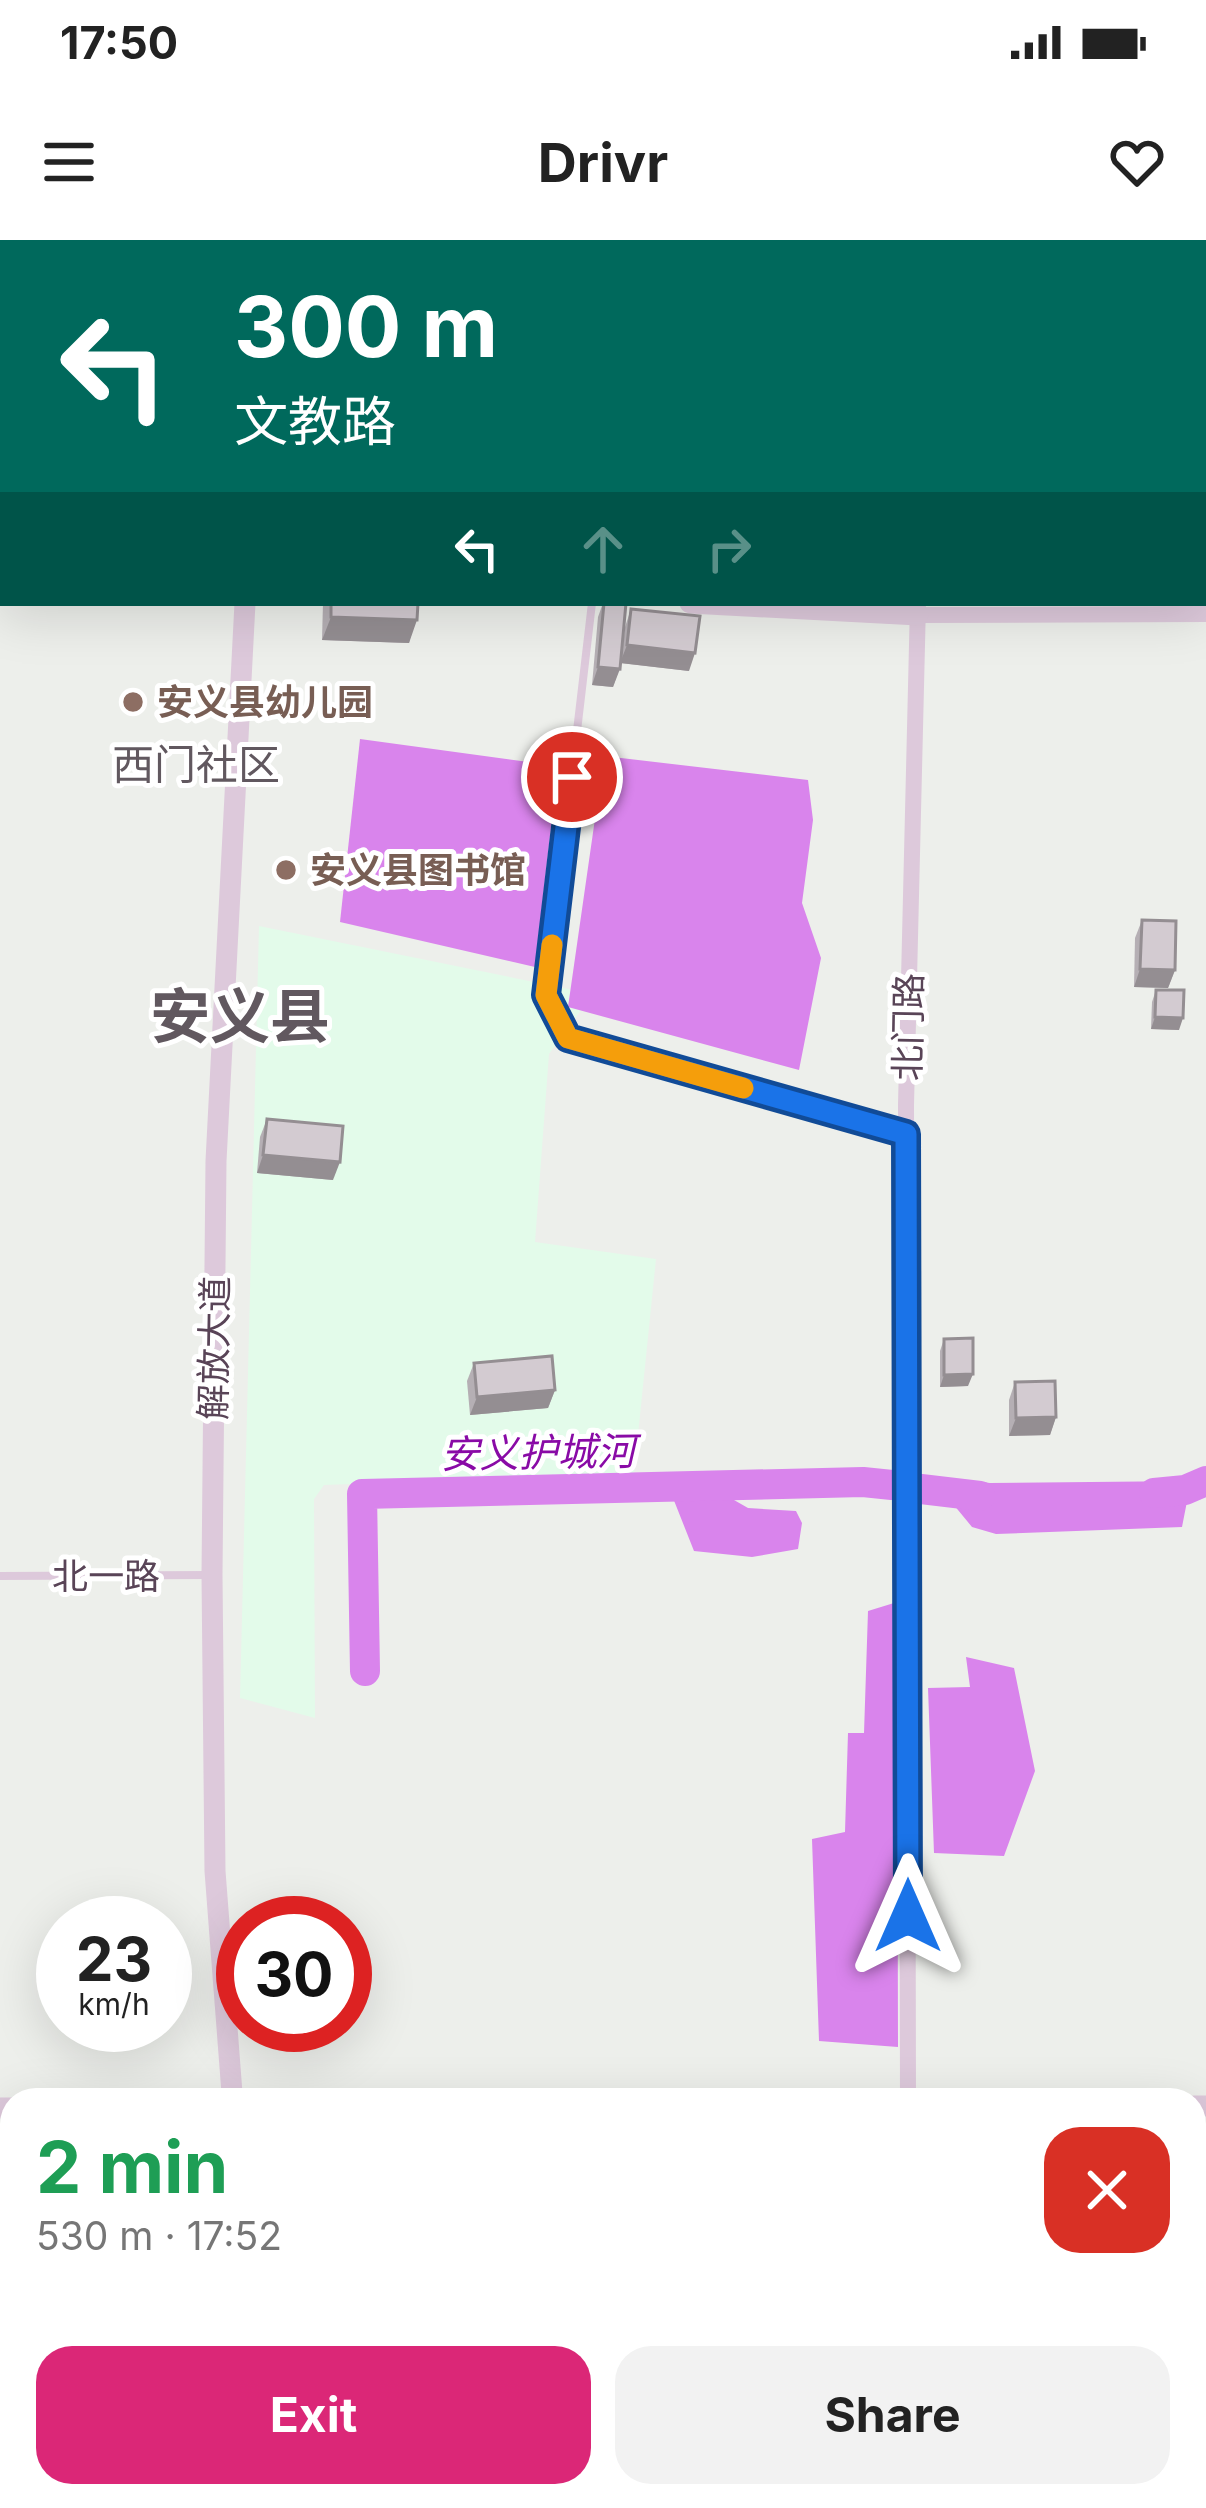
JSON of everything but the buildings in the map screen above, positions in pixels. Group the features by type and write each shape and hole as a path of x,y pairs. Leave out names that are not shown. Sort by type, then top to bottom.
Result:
{"street":[{"name":"解放大道","path":"231,2088 215,1871 212,1575 217,1161 245,606"},
{"path":"804,606 1206,614"},
{"name":"北门路","path":"908,2088 906,1134 918,609"}],"lane":[{"path":"592,606 546,995 568,1038 906,1134"},
{"name":"北一路","path":"0,1576 212,1575"}],"shaded area":[{"path":"360,739 558,766 535,967 340,922"},
{"path":"604,756 808,780 813,820 802,903 821,958 799,1070 568,1007"},
{"path":"259,926 593,994 549,1054 535,1242 656,1259 634,1474 324,1485 314,1499 315,1718 240,1698"},
{"path":"930,1476 990,1483 1191,1481 1182,1527 996,1534 972,1527"},
{"path":"714,1495 748,1508 796,1511 802,1523 798,1549 752,1557 694,1551 673,1498"},
{"path":"897,1588 898,2047 819,2041 812,1839 845,1832 848,1733 864,1733 868,1611 894,1603"},
{"path":"966,1657 1014,1668 1035,1771 1004,1856 934,1853 928,1688 970,1687"}],"waterway":[{"name":"安义护城河","path":"1154,1493 1185,1490 1206,1481"},
{"name":"安义护城河","path":"365,1671 362,1494 892,1485"},
{"name":"安义护城河","path":"921,1489 980,1496"}],"slow traffic":[{"path":"552,945 546,995 568,1038 743,1088"}],"place":[{"name":"安义县幼儿园","path":"133,702"},
{"name":"安义县图书馆","path":"286,870"}],"district":[{"name":"西门社区","path":"196,764"},
{"name":"安义县","path":"240,1016"}],"route":[{"path":"572,777 546,995 568,1038 906,1134 908,1916"}]}
